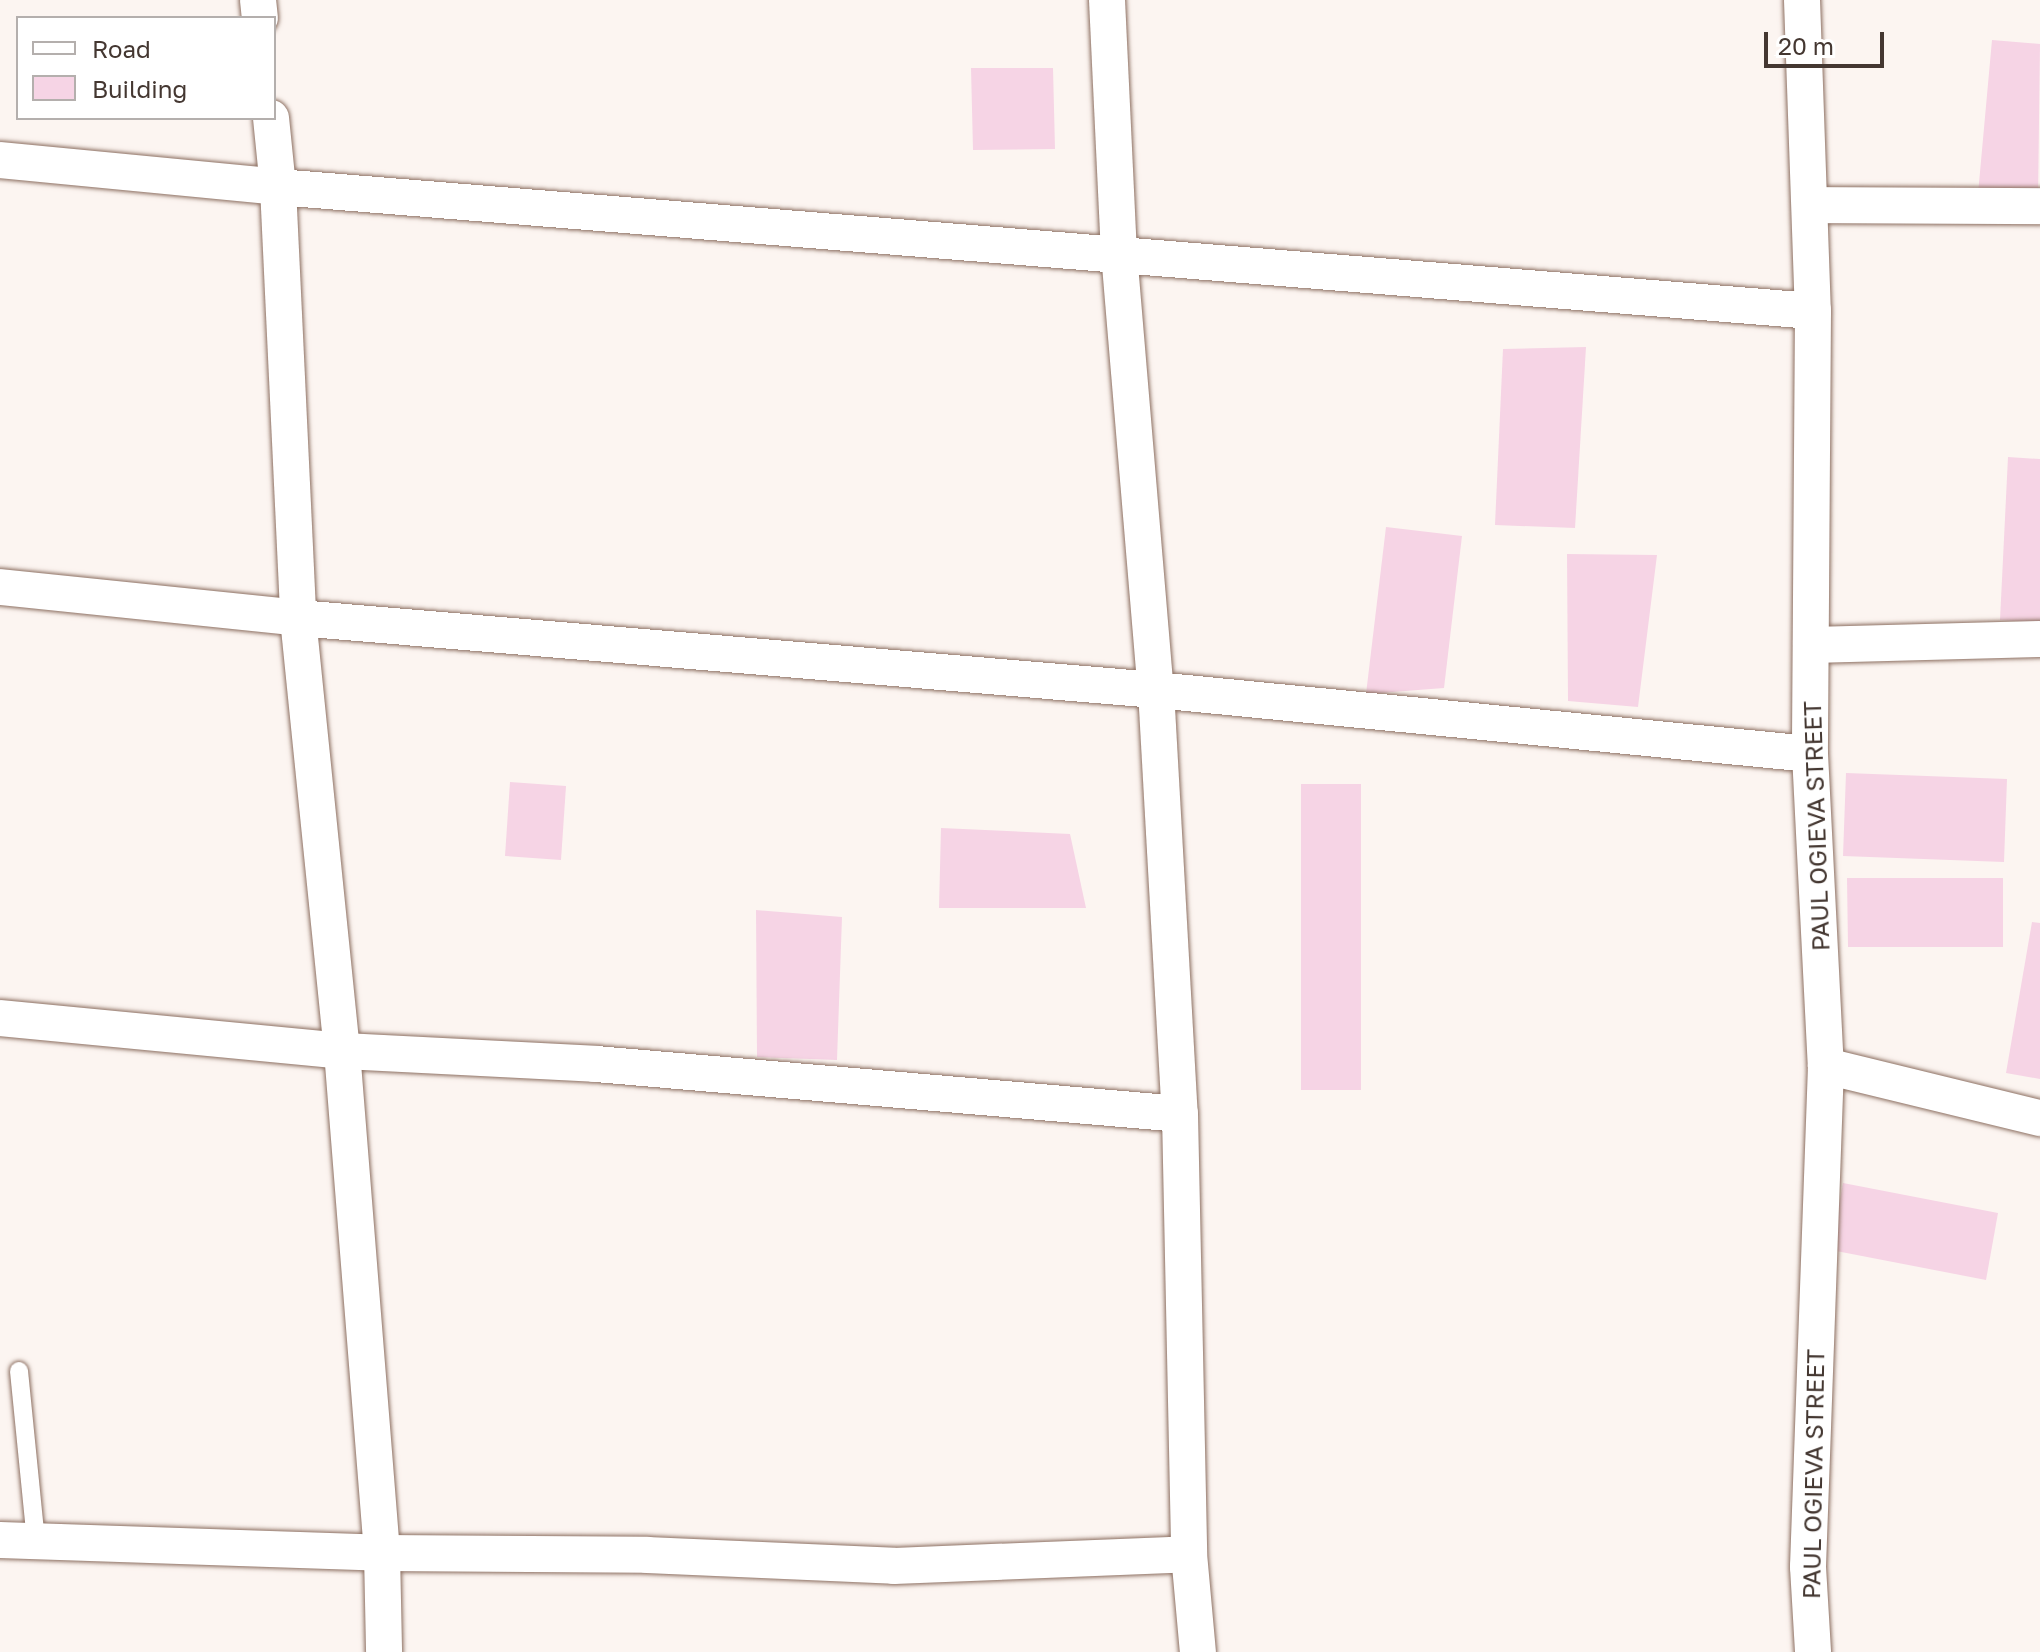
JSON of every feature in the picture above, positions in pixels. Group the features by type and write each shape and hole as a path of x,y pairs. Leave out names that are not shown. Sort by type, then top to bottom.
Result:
{"street":[{"path":"1107,0 1119,253 1156,690 1180,1114 1189,1554 1198,1652"},
{"name":"PAUL OGIEVA STREET","path":"1802,0 1813,311 1810,754 1826,1066 1808,1567 1813,1652"},
{"path":"271,120 278,187 298,618 342,1051 382,1553 384,1652"},
{"path":"0,160 278,187 1813,311"},
{"path":"1811,205 2040,206"},
{"path":"0,587 298,618 1156,690 1810,754"},
{"path":"1811,645 2040,639"},
{"path":"0,1018 342,1051 596,1064 1180,1114"},
{"path":"1826,1066 2040,1118"},
{"path":"0,1540 382,1553 647,1555 894,1566 1189,1554"}],"lane":[{"path":"19,1371 36,1542"}],"building":[{"path":"1992,40 2040,44 2038,200 1978,194"},
{"path":"971,68 1053,68 1055,149 973,150"},
{"path":"1586,347 1575,528 1495,525 1503,349"},
{"path":"2008,457 2040,459 2040,623 2000,620"},
{"path":"1386,527 1462,536 1444,688 1366,694"},
{"path":"1567,554 1657,555 1638,707 1568,701"},
{"path":"1846,773 2007,779 2004,862 1843,856"},
{"path":"510,782 566,786 561,860 505,856"},
{"path":"1301,784 1361,784 1361,1090 1301,1090"},
{"path":"941,828 1070,834 1086,908 939,908"},
{"path":"1847,878 2003,878 2003,947 1848,947"},
{"path":"756,910 842,917 837,1060 757,1057"},
{"path":"2032,922 2040,923 2040,1079 2006,1073"},
{"path":"1843,1183 1998,1213 1986,1280 1831,1250"}]}
